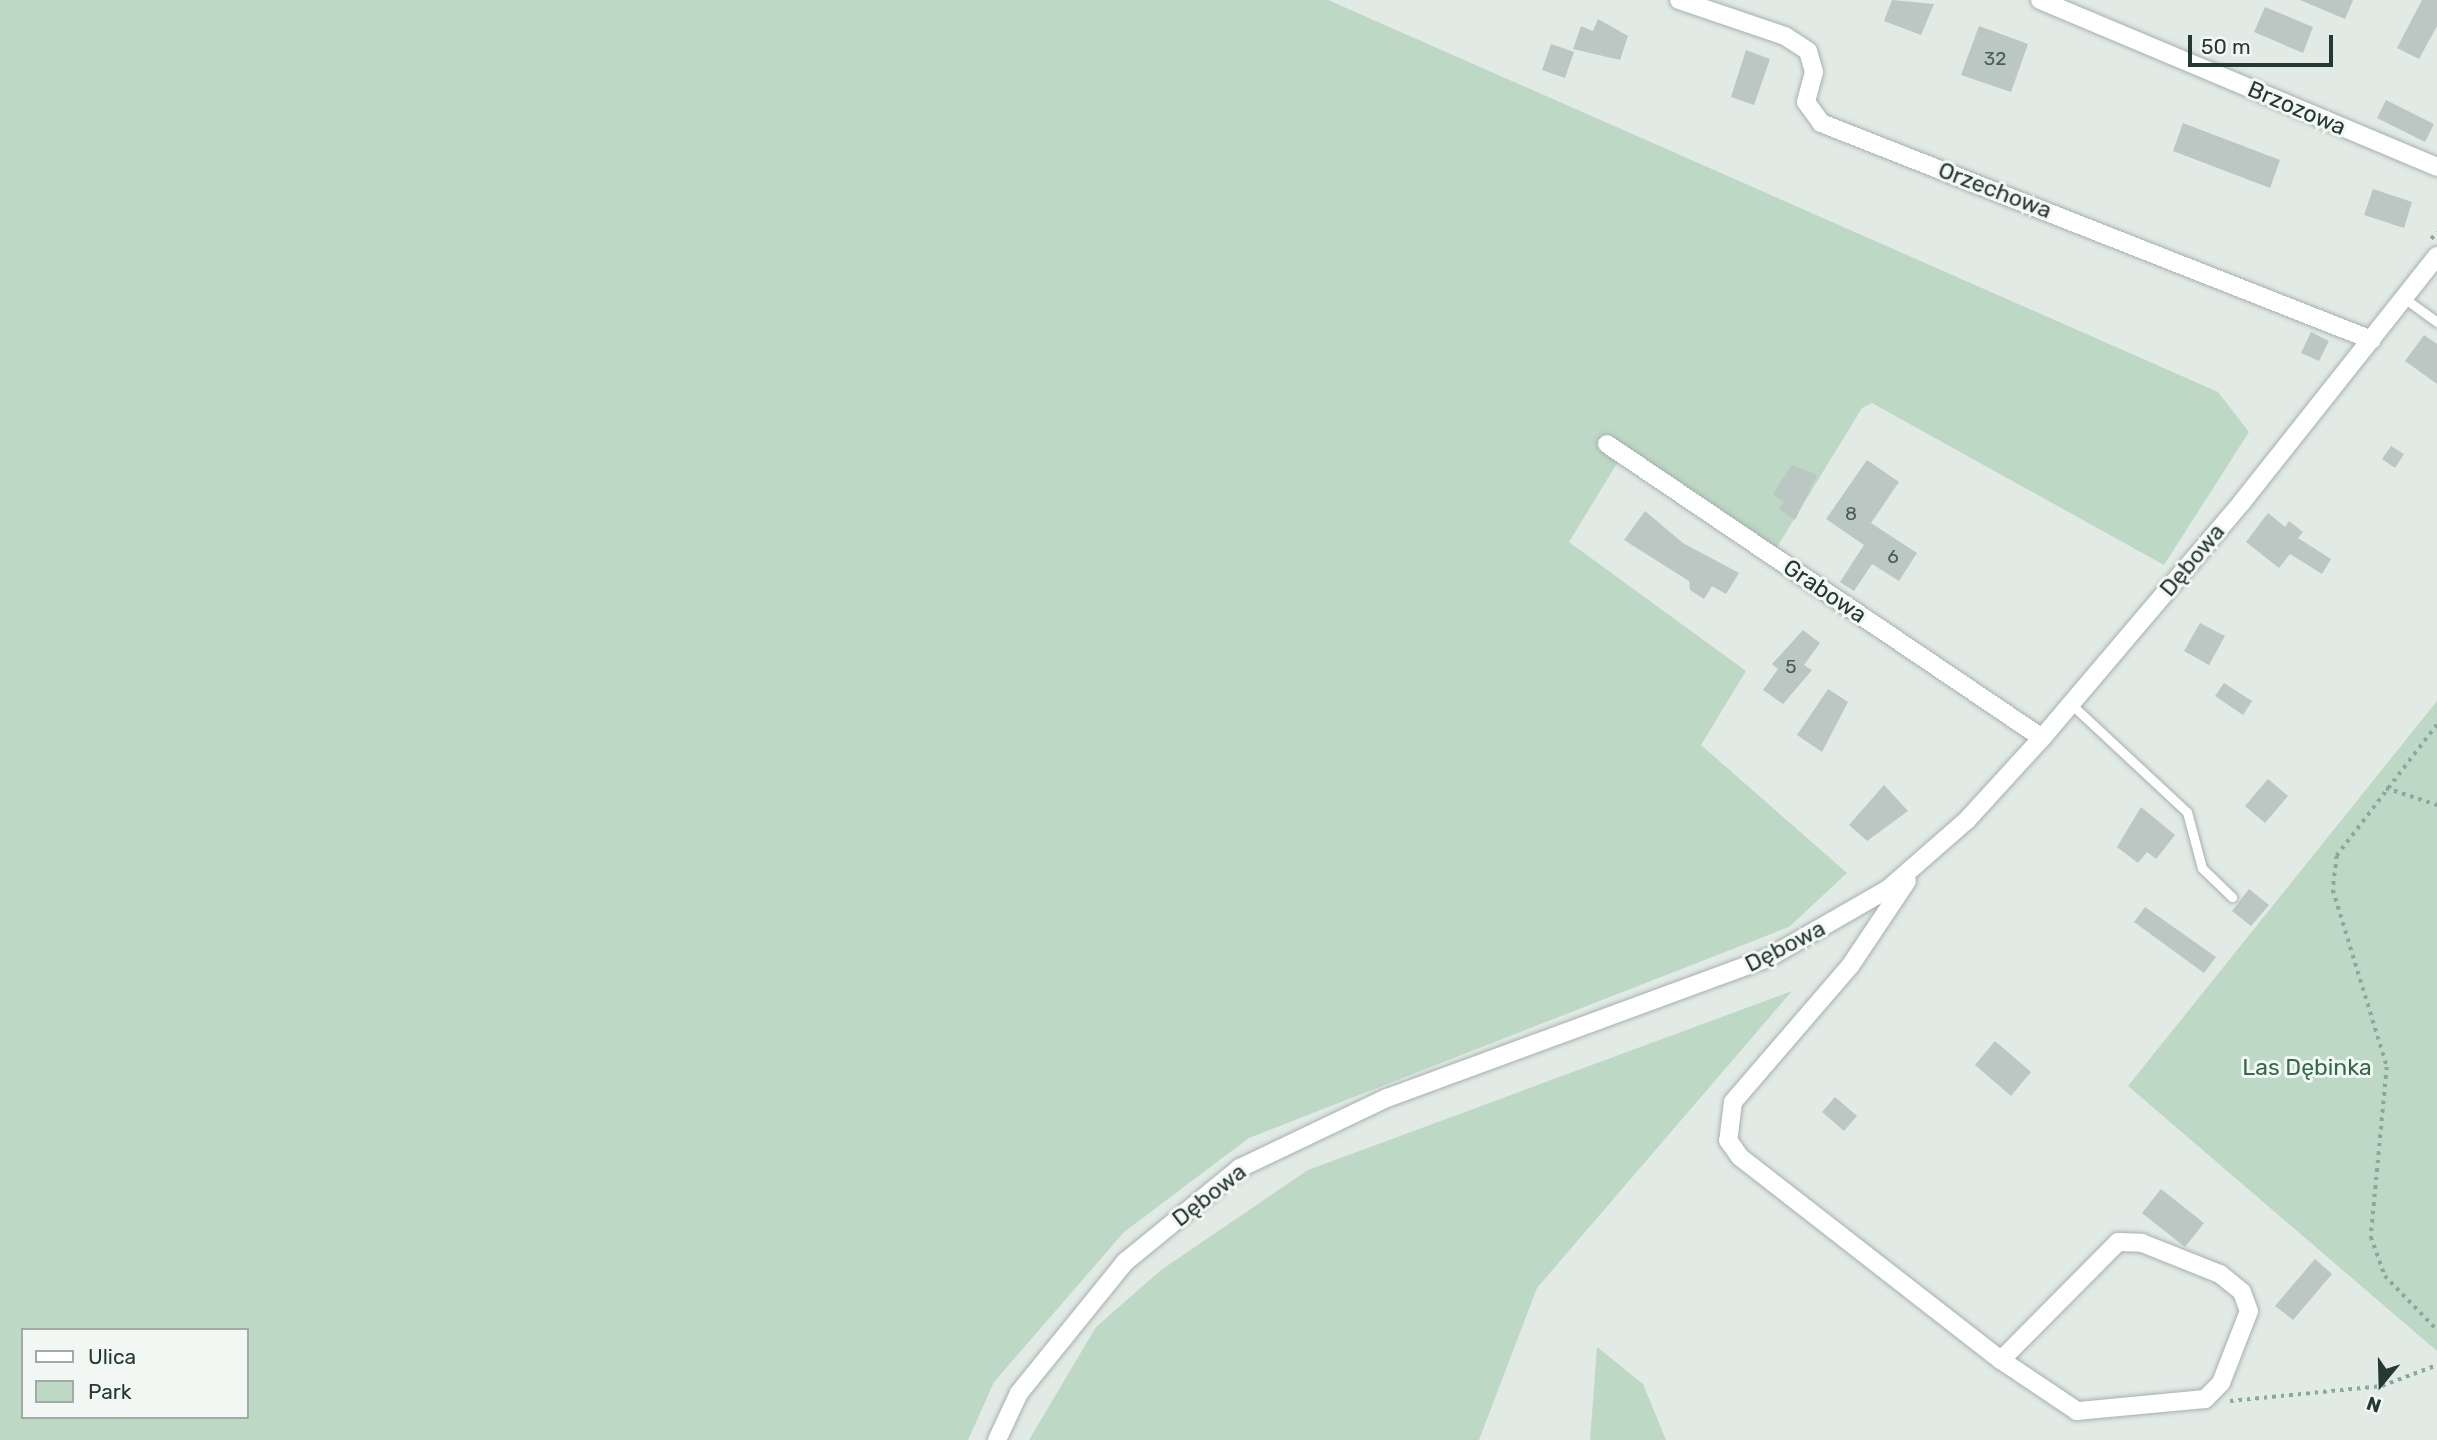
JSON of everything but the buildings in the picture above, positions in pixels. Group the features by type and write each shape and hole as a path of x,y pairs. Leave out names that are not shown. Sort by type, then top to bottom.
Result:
{"street":[{"name":"Orzechowa","path":"1679,0 1808,51 1814,72 1806,102 1821,123 2372,340"},
{"name":"Brzozowa","path":"2040,0 2437,167"},
{"name":"Dębowa","path":"997,1440 1019,1393 1125,1262 1240,1168 1387,1098 1768,958 1888,890 1919,863 2042,738 2372,340 2437,256"},
{"name":"Grabowa","path":"1607,444 2042,738"},
{"path":"1919,863 1850,967 1733,1102 1728,1140 1740,1157 2001,1360 2077,1411 2205,1399 2221,1383 2249,1311 2246,1302 2220,1274 2142,1243 2118,1242 2102,1254 2001,1360"}],"lane":[{"path":"2404,298 2437,322"},
{"path":"2071,704 2187,812 2202,868 2232,897"}],"path":[{"path":"2437,725 2337,856 2333,890 2386,1067 2371,1237 2385,1276 2437,1330"},
{"path":"2386,789 2437,805"},
{"path":"2205,1399 2382,1386 2437,1366"}],"green space":[{"path":"0,0 1328,0 2218,392 2249,432 2164,565 1872,403 1862,408 1774,552 1627,447 1569,542 1746,671 1701,745 1847,873 1789,927 1249,1138 1124,1232 994,1382 968,1440 0,1440"},
{"name":"Las Dębinka","path":"2437,701 2437,1351 2128,1086"},
{"path":"1792,991 1537,1288 1479,1440 1029,1440 1096,1327 1161,1270 1308,1170"},
{"path":"1597,1347 1643,1384 1666,1440 1590,1440"}]}
